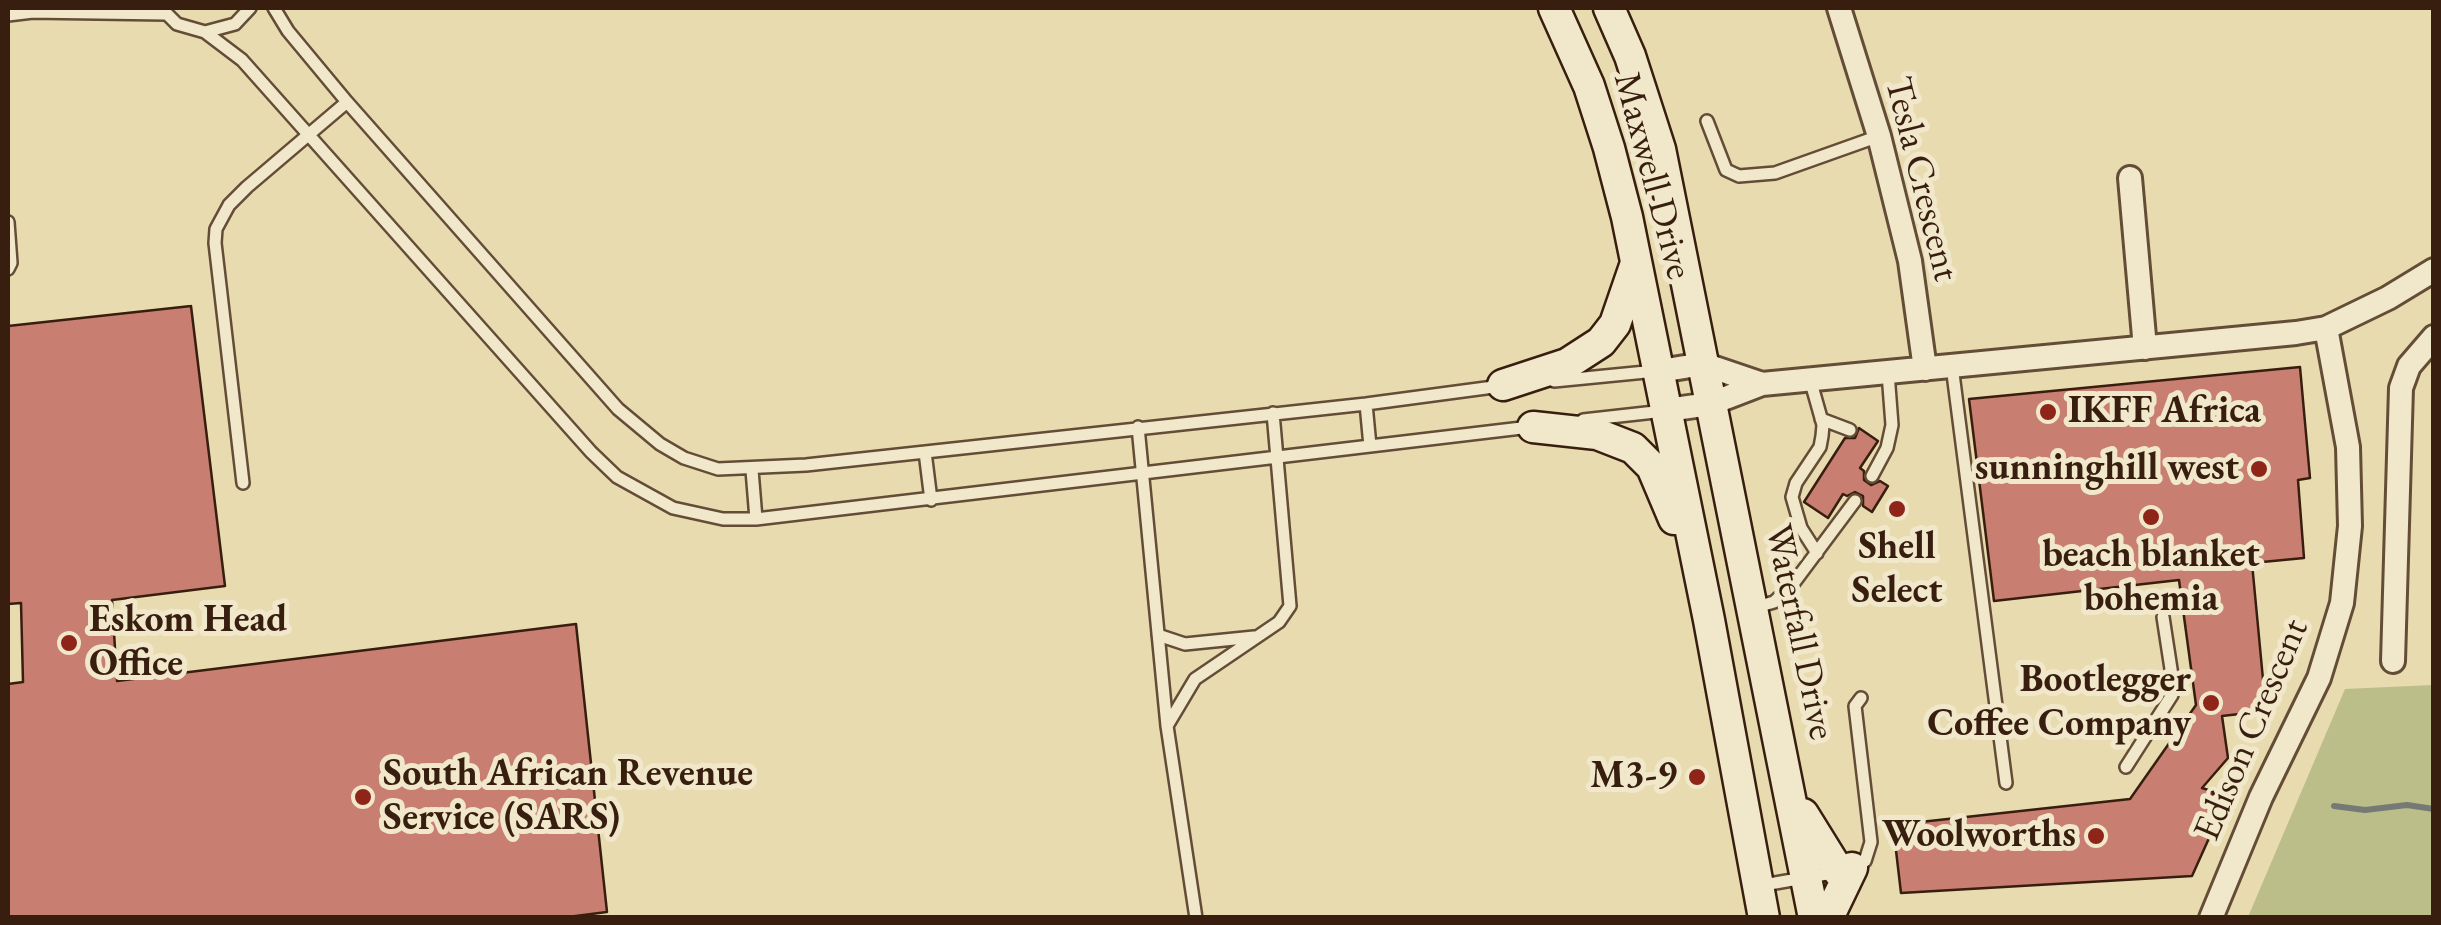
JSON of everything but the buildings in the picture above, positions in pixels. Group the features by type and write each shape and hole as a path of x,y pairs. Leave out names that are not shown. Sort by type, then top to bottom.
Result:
{"main road":[{"name":"Maxwell Drive","path":"1554,8 1576,50 1610,148 1660,371"},
{"name":"Maxwell Drive","path":"1608,8 1630,56 1660,149 1703,364"},
{"path":"1503,385 1567,364 1601,342 1624,304 1637,261"},
{"name":"Waterfall Drive","path":"1703,364 1814,918"},
{"path":"1660,371 1764,918"},
{"path":"1533,426 1609,438 1633,448 1663,488 1698,572"},
{"path":"1794,805 1825,854 1846,870 1828,918"}],"street":[{"name":"Tesla Crescent","path":"1838,8 1879,136 1910,262 1925,369"},
{"path":"2130,178 2145,348"},
{"path":"1667,410 1710,404 1762,384 2326,328 2434,270"},
{"name":"Edison Crescent","path":"2211,918 2261,798 2318,678 2342,602 2350,526 2348,447 2326,328"},
{"path":"2392,661 2401,388 2409,366 2434,337"},
{"path":"1660,371 1703,364 1762,384"}],"lane":[{"path":"8,15 51,8"},
{"path":"204,32 235,24 250,8"},
{"path":"274,8 288,31 347,102 618,409 644,433 684,458 718,469 752,470 1366,404 1503,385 1660,371"},
{"path":"36,10 163,11 177,24 204,32 242,60 617,477 672,508 723,519 756,519 1667,410"},
{"path":"243,483 216,229 228,206 347,102"},
{"path":"1707,121 1726,170 1739,176 1775,173 1879,136"},
{"path":"8,222 8,269"},
{"path":"1952,366 2006,783"},
{"path":"1872,476 1892,426 1888,373"},
{"path":"1810,379 1821,419 1820,448 1802,471 1792,496 1802,528 1817,554"},
{"path":"1366,404 1370,446"},
{"path":"1167,726 1195,679 1279,622 1290,606 1274,412"},
{"path":"1821,419 1850,430"},
{"path":"1138,427 1167,726 1196,918"},
{"path":"925,452 931,500"},
{"path":"752,470 756,519"},
{"path":"1753,608 1774,602 1794,584 1855,501"},
{"path":"2126,766 2172,696 2163,617"},
{"path":"1158,636 1186,644 1258,636"},
{"path":"1758,886 1846,870 1865,860 1871,842 1855,706 1862,698"}],"green space":[{"path":"2433,685 2433,917 2248,917 2345,689"}],"waterway":[{"path":"2334,806 2365,810 2407,805 2434,809"}],"place":[{"name":"IKFF Africa","path":"2048,412"},
{"name":"sunninghill west","path":"2259,469"},
{"name":"Shell Select","path":"1897,509"},
{"name":"beach blanket bohemia","path":"2151,517"},
{"name":"Eskom Head Office","path":"69,643"},
{"name":"Bootlegger Coffee Company","path":"2211,703"},
{"name":"M3-9","path":"1697,777"},
{"name":"South African Revenue Service (SARS)","path":"363,797"},
{"name":"Woolworths","path":"2096,836"}]}
